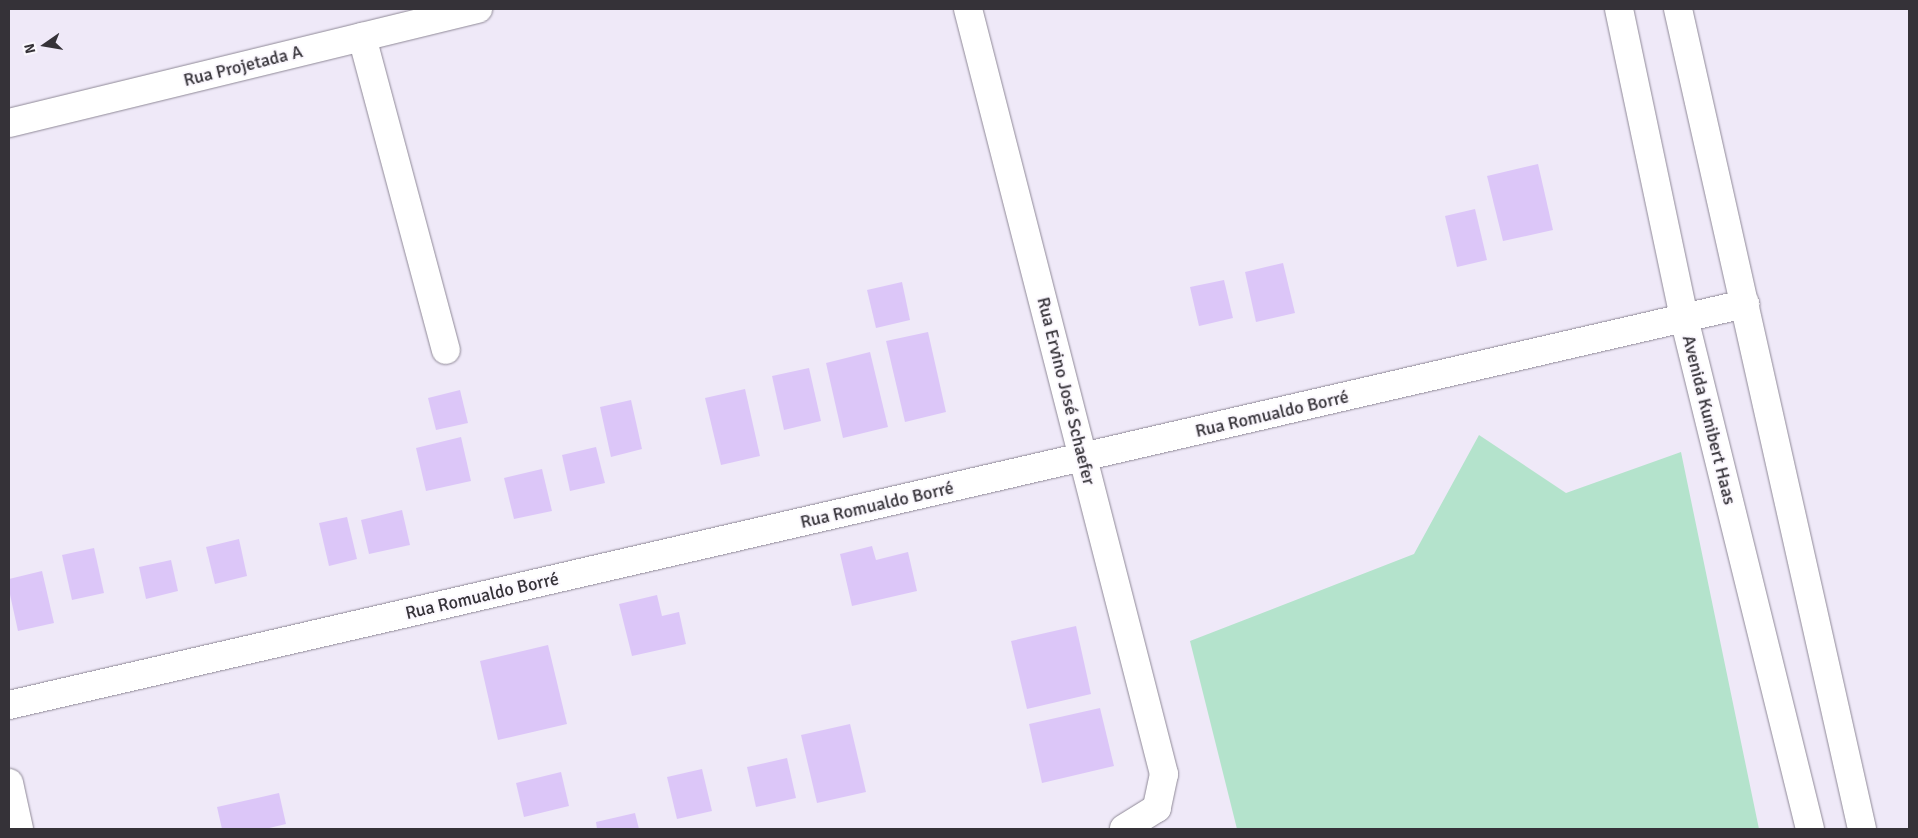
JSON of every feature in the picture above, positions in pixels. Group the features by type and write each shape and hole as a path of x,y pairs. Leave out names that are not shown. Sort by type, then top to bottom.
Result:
{"street":[{"name":"Rua Projetada A","path":"9,123 478,9"},
{"name":"Rua Ervino José Schaefer","path":"968,9 1164,774 1156,808 1124,829"},
{"name":"Avenida Kunibert Haas","path":"1619,9 1684,318 1810,829"},
{"path":"1678,9 1862,829"},
{"path":"362,37 446,350"},
{"name":"Rua Romualdo Borré","path":"9,705 1745,304"},
{"path":"9,783 19,829"}],"green space":[{"path":"1479,435 1566,493 1681,452 1759,829 1237,829 1190,641 1414,554"}],"building":[{"path":"1538,164 1553,230 1503,241 1487,176"},
{"path":"1475,209 1487,260 1457,267 1445,216"},
{"path":"1283,263 1295,313 1256,322 1245,272"},
{"path":"1224,280 1233,318 1199,326 1190,287"},
{"path":"902,282 910,320 876,328 867,290"},
{"path":"928,332 946,412 905,422 886,341"},
{"path":"870,352 888,427 843,438 826,363"},
{"path":"809,368 821,421 784,430 772,376"},
{"path":"745,389 760,456 721,465 705,398"},
{"path":"460,390 468,423 436,430 428,398"},
{"path":"631,400 642,449 611,457 600,407"},
{"path":"461,437 471,481 426,491 416,448"},
{"path":"596,447 605,483 570,491 562,455"},
{"path":"542,469 552,511 514,519 504,478"},
{"path":"402,510 410,545 369,554 361,520"},
{"path":"347,517 357,559 329,566 319,523"},
{"path":"239,539 247,576 215,584 206,547"},
{"path":"872,546 876,560 908,552 917,591 852,606 840,554"},
{"path":"94,548 104,593 72,600 62,555"},
{"path":"171,560 178,591 146,599 139,567"},
{"path":"42,571 54,623 18,631 9,590 9,579"},
{"path":"657,595 662,616 679,612 686,644 632,656 619,604"},
{"path":"1076,626 1091,694 1027,709 1011,641"},
{"path":"548,645 567,724 498,740 480,661"},
{"path":"1100,708 1114,766 1042,783 1029,724"},
{"path":"850,724 866,792 817,803 801,735"},
{"path":"787,758 796,798 756,807 747,767"},
{"path":"702,769 712,811 677,819 667,777"},
{"path":"561,772 569,806 524,817 516,783"},
{"path":"279,793 286,824 265,829 222,829 217,807"},
{"path":"635,813 639,829 597,829 596,822"}]}
